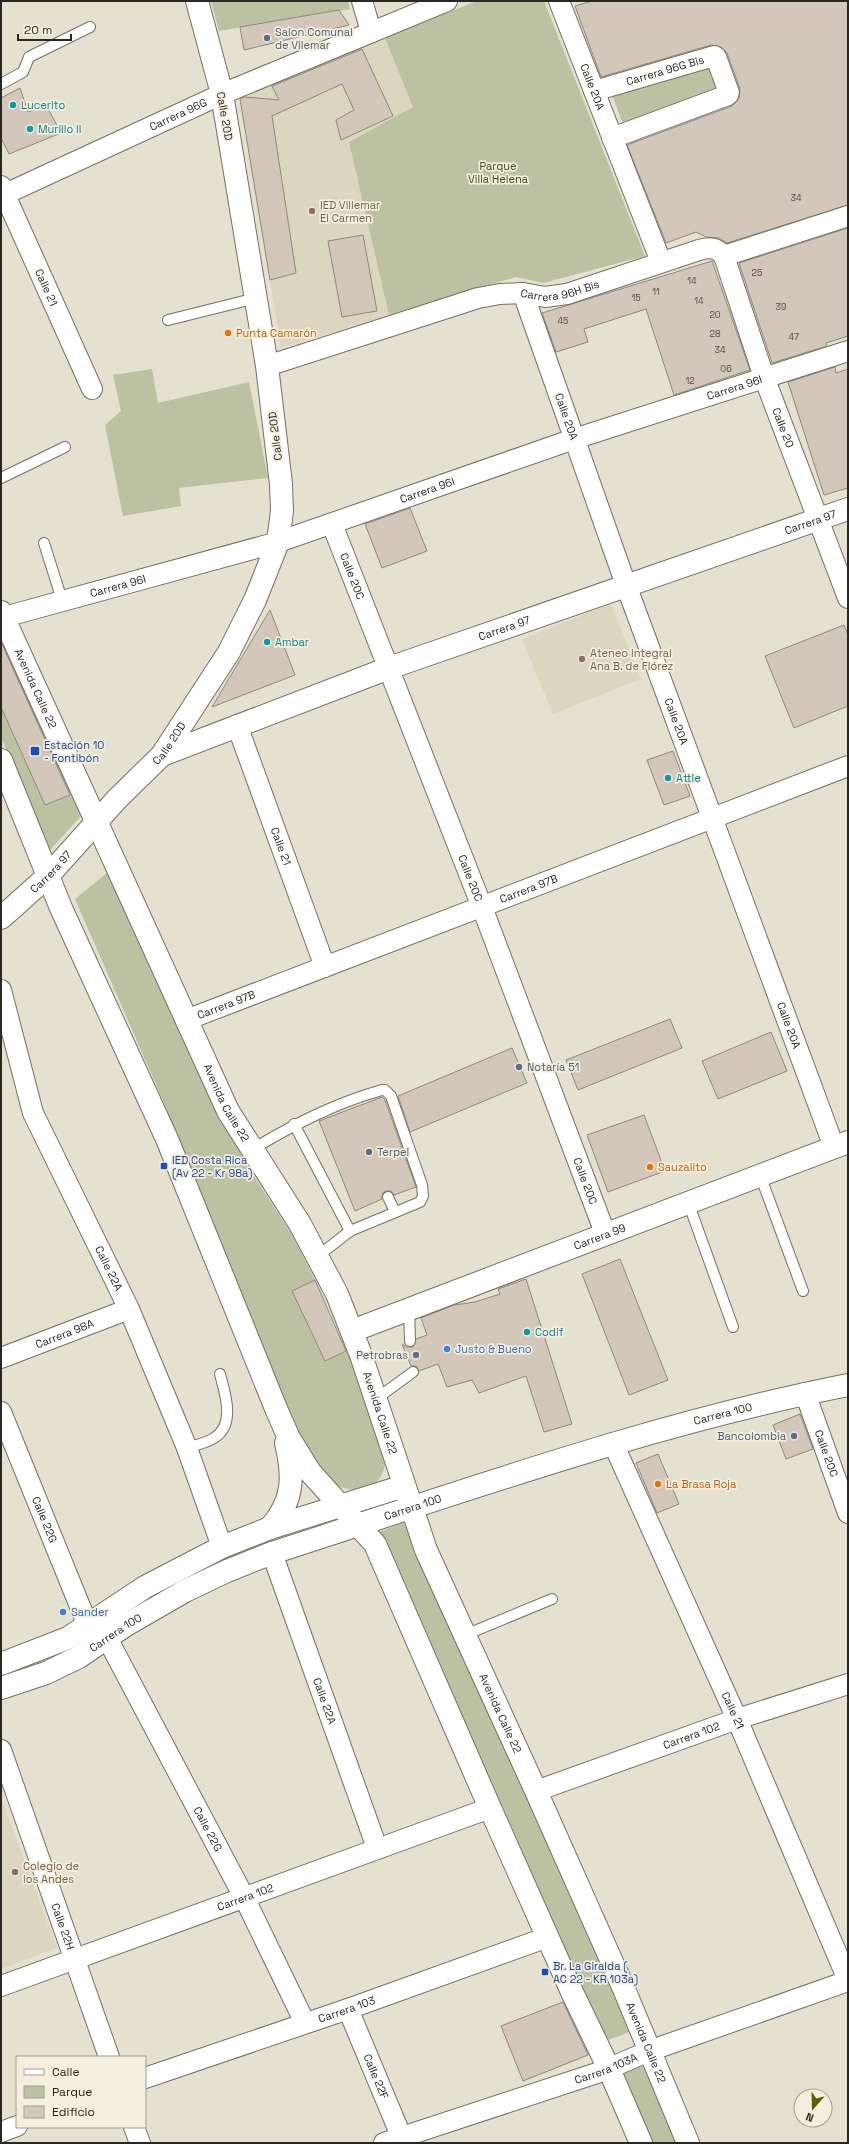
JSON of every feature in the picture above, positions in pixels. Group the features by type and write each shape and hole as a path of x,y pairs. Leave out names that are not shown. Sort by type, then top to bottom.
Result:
{"main road":[{"name":"Calle 20D","path":"97,822 117,799 162,755 229,652 255,600 278,542 282,511 281,484 267,366 222,94 197,1"},
{"name":"Carrera 97","path":"162,755 389,668 816,518 848,509"},
{"name":"Avenida Calle 22","path":"2,614 228,1111 251,1150 300,1224 318,1256 352,1330 426,1550 536,1791 688,2143"},
{"path":"1,760 48,876 167,1139 277,1411 304,1463 375,1544 490,1808 609,2069 641,2143"},
{"name":"Carrera 97","path":"1,918 48,876 97,822"},
{"name":"Carrera 99","path":"352,1330 841,1144"},
{"name":"Carrera 100","path":"1,1688 46,1673 79,1658 106,1638 185,1591 227,1571 272,1553 613,1443 805,1393 848,1385"},
{"path":"270,1528 278,1518 286,1503 292,1475 290,1460 277,1411"},
{"name":"Carrera 100","path":"1,1664 68,1638 145,1587 222,1547 270,1528 404,1486"}],"street":[{"path":"362,1 370,31"},
{"name":"Carrera 96G","path":"2,192 222,94 370,31 446,1"},
{"name":"Calle 20A","path":"559,1 661,262"},
{"name":"Carrera 96G Bis","path":"594,91 714,56 716,57 729,93 728,95 612,138"},
{"name":"Calle 21","path":"2,192 92,389"},
{"path":"724,256 848,216"},
{"name":"Carrera 96H Bis","path":"267,366 478,298 500,294 523,293 545,297 566,294 710,247 718,250 724,256"},
{"name":"Calle 20","path":"724,256 764,377 816,518 848,598"},
{"name":"Calle 20A","path":"523,293 626,585 713,817 841,1144"},
{"name":"Carrera 96I","path":"2,614 62,600 278,542 574,439 848,351"},
{"name":"Calle 20C","path":"332,524 482,907 605,1233"},
{"name":"Calle 21","path":"237,725 325,967"},
{"name":"Carrera 97B","path":"186,1020 848,766"},
{"name":"Calle 22A","path":"1,990 33,1113 129,1309 187,1448 222,1547"},
{"name":"Carrera 98A","path":"1,1358 129,1309"},
{"name":"Calle 20C","path":"805,1393 848,1513"},
{"name":"Calle 22G","path":"1,1412 88,1626"},
{"name":"Calle 21","path":"613,1443 737,1720 848,1980"},
{"name":"Calle 22A","path":"272,1553 377,1848"},
{"name":"Calle 22G","path":"106,1638 244,1898 305,2023"},
{"name":"Carrera 102","path":"536,1791 737,1720 848,1684"},
{"name":"Calle 22H","path":"1,1750 109,2056"},
{"name":"Carrera 102","path":"1,1986 490,1808"},
{"name":"Carrera 103","path":"146,2078 348,2009 548,1937"},
{"name":"Carrera 103A","path":"397,2141 609,2069 649,2052 848,1980"},
{"name":"Calle 22F","path":"348,2009 397,2141"},
{"path":"1,2132 16,2126"},
{"path":"134,2128 140,2143"}],"lane":[{"path":"1,84 23,72 30,57 90,27"},
{"path":"168,320 256,298"},
{"path":"1,478 65,447"},
{"path":"44,544 62,600"},
{"path":"251,1150 294,1124 353,1101 382,1090 385,1090 390,1096 422,1185 423,1196 420,1202 350,1231 318,1256"},
{"path":"294,1124 350,1231"},
{"path":"760,1175 803,1291"},
{"path":"388,1197 395,1212"},
{"path":"688,1202 733,1328"},
{"path":"409,1308 410,1341"},
{"path":"376,1399 413,1372"},
{"path":"187,1448 215,1438 224,1426 228,1407 220,1374"},
{"path":"465,1635 552,1599"}],"shaded area":[{"name":"IED Villemar El Carmen","path":"385,38 413,107 349,142 389,315 281,348 240,97"},
{"name":"Ateneo Integral Ana B. de Flórez","path":"611,604 641,679 553,714 522,639"},
{"name":"Colegio de los Andes","path":"1,1797 57,1948 1,1969"}],"green space":[{"path":"211,1 348,1 350,9 219,31"},
{"name":"Parque Villa Helena","path":"477,1 544,1 645,256 543,283 516,277 389,315 349,142 413,107 385,38"},
{"path":"713,59 724,89 623,125 611,91"},
{"path":"152,369 158,403 249,382 268,478 179,488 181,506 123,516 105,425 121,411 113,375"},
{"path":"1,637 81,816 50,850 1,737"},
{"path":"108,872 212,1101 253,1175 293,1236 315,1280 292,1291 325,1361 348,1350 385,1464 379,1479 371,1486 355,1489 344,1488 335,1484 319,1469 300,1440 164,1103 75,899"},
{"path":"404,1522 632,2031 603,2042 377,1533"},
{"path":"645,2061 679,2143 648,2143 616,2072"}],"building":[{"path":"592,1 848,1 848,205 727,243 719,238 706,237 696,232 666,243 627,145 732,106 739,98 740,89 727,53 721,47 711,45 601,77 575,6"},
{"name":"Salon Comunal de Vilemar","path":"339,10 349,25 244,50 240,27"},
{"path":"362,49 393,116 341,140 336,120 354,110 342,84 272,116 296,273 270,280 240,99 245,97 279,100 272,86"},
{"name":"Murillo II","path":"20,88 28,112 46,105 61,133 9,154 1,138 1,98"},
{"path":"848,228 848,336 826,343 827,346 772,363 739,263"},
{"path":"363,235 377,311 342,317 328,241"},
{"path":"712,261 750,370 674,395 646,309 584,329 588,342 556,352 542,313"},
{"path":"835,367 836,373 848,369 848,488 824,495 788,382"},
{"path":"410,508 427,551 382,568 365,524"},
{"name":"Ambar","path":"270,610 295,675 212,707"},
{"path":"844,625 848,635 848,706 794,728 765,656"},
{"name":"Estación 10 - Fontibón","path":"1,642 70,795 45,805 1,707"},
{"name":"Attle","path":"673,751 690,796 664,805 647,760"},
{"path":"670,1019 682,1048 578,1090 566,1060"},
{"path":"771,1032 787,1071 718,1099 702,1061"},
{"path":"512,1048 527,1083 410,1132 398,1096"},
{"name":"Terpel","path":"382,1097 385,1100 416,1187 394,1195 391,1191 386,1191 382,1194 382,1199 355,1211 319,1121"},
{"path":"644,1115 665,1171 608,1192 587,1135"},
{"path":"620,1259 668,1380 629,1395 582,1274"},
{"path":"526,1279 572,1424 544,1432 526,1376 479,1393 472,1380 447,1387 438,1364 419,1371 416,1366 411,1366 402,1344 407,1347 413,1347 416,1339 427,1335 421,1318 454,1305 475,1302 500,1294 498,1289"},
{"path":"315,1280 346,1351 325,1361 292,1291"},
{"name":"Bancolombia","path":"800,1414 813,1449 786,1459 773,1425"},
{"name":"La Brasa Roja","path":"658,1454 679,1504 657,1513 636,1463"},
{"path":"563,2002 588,2055 523,2081 501,2026"}],"place":[{"name":"Salon Comunal de Vilemar","path":"267,38"},
{"name":"Lucerito","path":"13,105"},
{"name":"Murillo II","path":"30,129"},
{"name":"IED Villemar El Carmen","path":"312,211"},
{"name":"Punta Camarón","path":"228,333"},
{"name":"Ambar","path":"267,642"},
{"name":"Ateneo Integral Ana B. de Flórez","path":"582,659"},
{"name":"Estación 10 - Fontibón","path":"35,751"},
{"name":"Attle","path":"668,778"},
{"name":"Notaría 51","path":"519,1067"},
{"name":"Terpel","path":"369,1152"},
{"name":"IED Costa Rica (Av 22 - Kr 98a)","path":"164,1166"},
{"name":"Sauzalito","path":"650,1167"},
{"name":"Codif","path":"527,1332"},
{"name":"Justo & Bueno","path":"447,1349"},
{"name":"Petrobras","path":"416,1355"},
{"name":"Bancolombia","path":"794,1436"},
{"name":"La Brasa Roja","path":"658,1484"},
{"name":"Sander","path":"63,1612"},
{"name":"Colegio de los Andes","path":"15,1872"},
{"name":"Br. La Giralda ( AC 22 - KR 103a)","path":"545,1972"}]}
